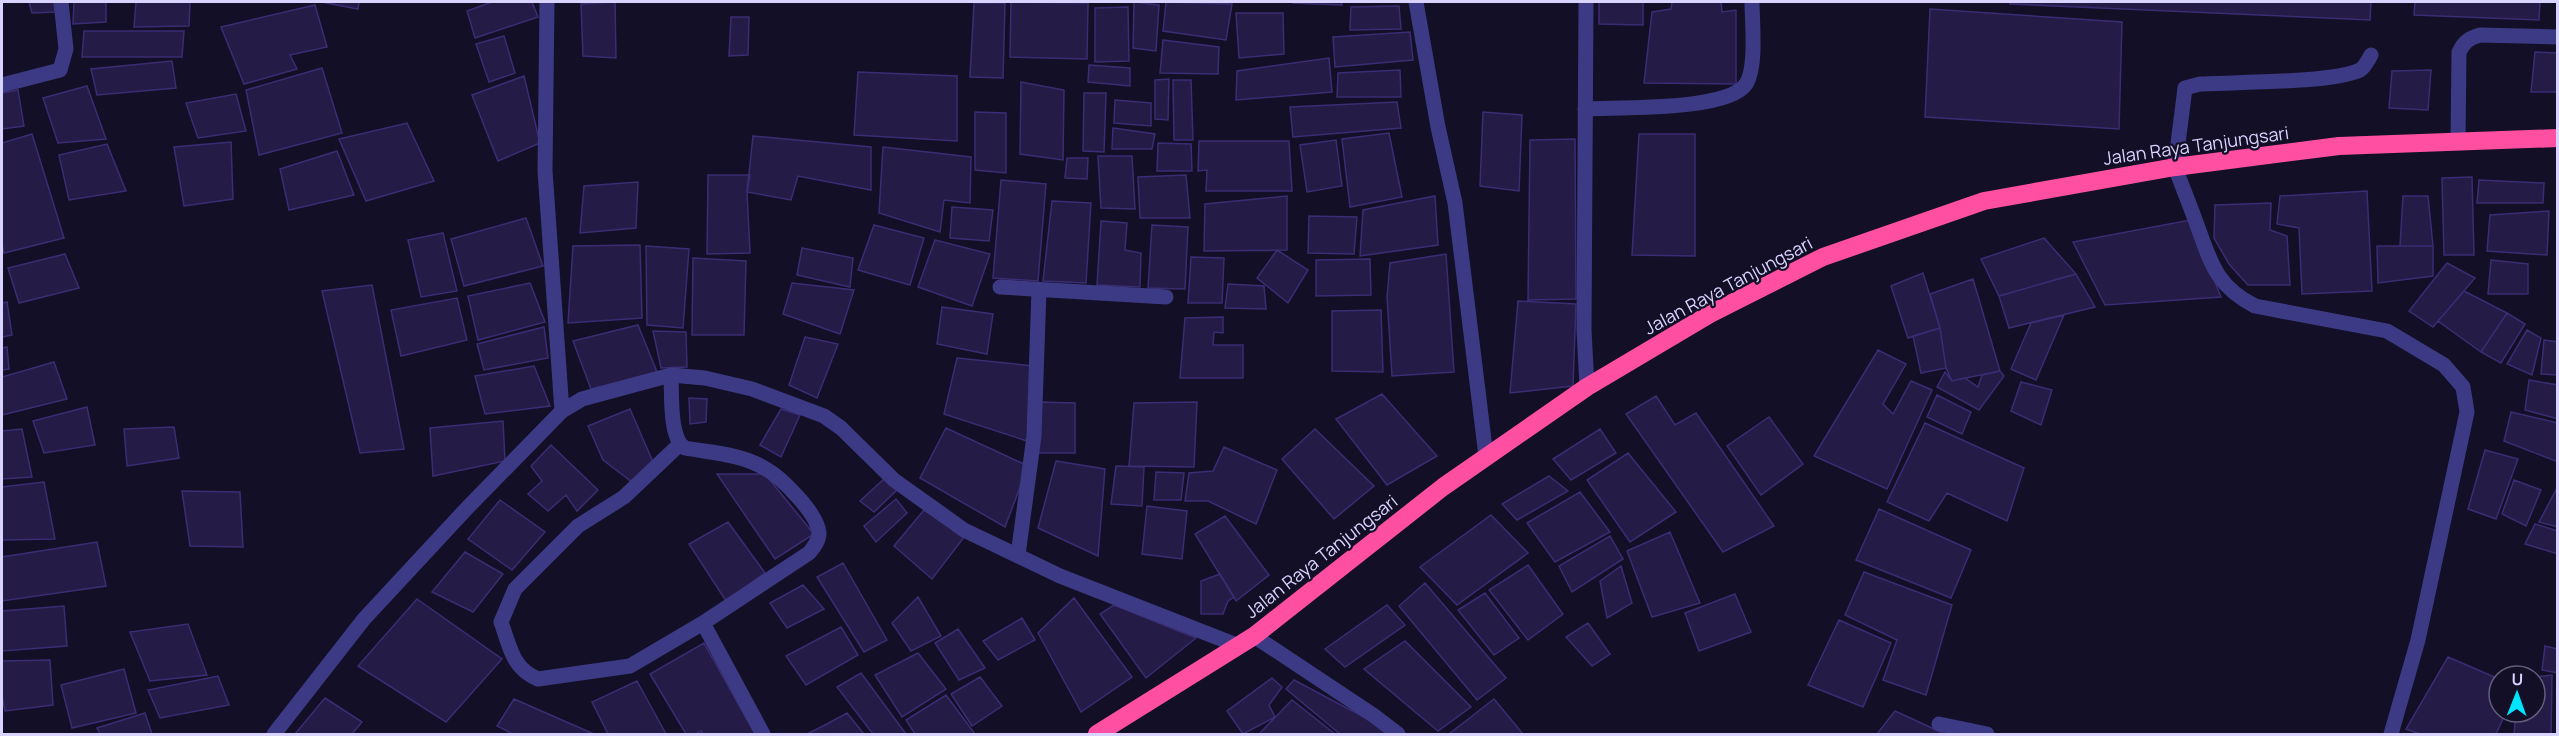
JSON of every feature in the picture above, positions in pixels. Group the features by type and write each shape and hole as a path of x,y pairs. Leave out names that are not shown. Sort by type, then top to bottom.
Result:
{"highway":[{"name":"Jalan Raya Tanjungsari","path":"1097,735 1254,636 1486,456 1587,387 1766,285 1823,257 1984,201 2175,167 2339,146 2558,138"}],"street":[{"path":"2,85 60,70 66,49 62,2"},
{"path":"547,2 545,171 562,411"},
{"path":"1416,2 1436,117 1455,203 1486,456"},
{"path":"1586,2 1584,330 1587,387"},
{"path":"1585,109 1710,103 1734,96 1746,84 1752,70 1752,2"},
{"path":"2458,141 2459,52 2464,44 2470,38 2480,36 2558,38"},
{"path":"2371,55 2362,69 2337,75 2200,84 2186,88 2175,167 2208,259 2221,280 2236,296 2255,306 2387,331 2444,365 2463,387 2467,412 2418,640 2391,735"},
{"path":"1000,287 1166,297"},
{"path":"1018,555 1034,436 1039,290"},
{"path":"671,375 675,433 679,445 737,457 767,469 800,500 817,525 819,536 809,553 703,623 630,666 538,679 524,673 513,657 501,622 515,589 578,526 624,496 679,445"},
{"path":"274,735 364,620 562,411 582,399 671,375 705,378 752,389 801,405 824,416 841,428 894,480 955,523 1060,576 1239,646"},
{"path":"703,623 763,735"},
{"path":"1254,636 1373,715 1398,735"},
{"path":"1940,724 1987,735"}],"building":[{"path":"29,2 54,2 55,12 32,13"},
{"path":"74,2 106,2 106,22 73,24"},
{"path":"136,2 190,2 189,26 134,27"},
{"path":"321,2 359,2 358,9"},
{"path":"492,2 532,2 538,17 475,38 467,11"},
{"path":"615,2 616,58 583,56 581,4"},
{"path":"1011,2 1088,3 1087,59 1010,57"},
{"path":"1134,2 1159,5 1156,51 1133,48"},
{"path":"1166,2 1232,4 1226,40 1163,31"},
{"path":"1341,2 1342,5 1293,3"},
{"path":"1599,2 1643,2 1643,25 1599,24"},
{"path":"1672,2 1721,2 1722,12 1736,10 1736,84 1644,83 1652,12 1671,9"},
{"path":"2010,2 2371,2 2370,20 2010,4"},
{"path":"2415,2 2540,2 2539,20 2414,15"},
{"path":"974,3 1005,3 1003,78 970,77"},
{"path":"315,5 327,47 290,55 297,69 244,84 221,27"},
{"path":"1399,6 1401,29 1350,30 1351,7"},
{"path":"1128,7 1129,61 1095,62 1095,8"},
{"path":"1930,9 2122,22 2119,129 1925,117"},
{"path":"1236,13 1283,13 1284,54 1239,58"},
{"path":"731,17 749,17 748,55 729,56"},
{"path":"84,31 184,31 182,57 82,57"},
{"path":"1410,32 1413,60 1335,67 1333,37"},
{"path":"504,36 515,73 489,82 476,44"},
{"path":"1163,40 1219,47 1218,74 1160,73"},
{"path":"2535,52 2558,53 2558,92 2531,92"},
{"path":"1329,58 1332,92 1236,100 1237,71"},
{"path":"172,61 176,88 97,95 91,69"},
{"path":"1089,65 1130,68 1130,86 1088,82"},
{"path":"322,68 342,133 259,155 246,90"},
{"path":"1400,70 1401,97 1337,97 1338,73"},
{"path":"2431,70 2428,110 2389,108 2392,71"},
{"path":"858,72 957,76 957,141 854,135"},
{"path":"524,76 540,143 498,161 472,95"},
{"path":"1169,79 1168,120 1155,119 1155,80"},
{"path":"1173,80 1191,80 1193,140 1174,140"},
{"path":"1021,82 1064,90 1063,160 1020,154"},
{"path":"87,86 106,139 58,143 43,98"},
{"path":"18,90 24,126 2,129 2,93"},
{"path":"1084,93 1106,93 1104,152 1083,151"},
{"path":"236,94 246,131 198,138 186,103"},
{"path":"1115,100 1151,103 1151,126 1114,123"},
{"path":"1397,102 1401,128 1293,137 1290,107"},
{"path":"975,112 1006,113 1006,173 975,170"},
{"path":"1483,112 1522,115 1519,191 1480,186"},
{"path":"407,123 434,181 366,201 339,139"},
{"path":"1113,128 1155,134 1152,149 1112,149"},
{"path":"1389,133 1402,197 1350,207 1342,139"},
{"path":"32,134 64,238 4,253 2,244 2,143"},
{"path":"1639,134 1695,134 1695,256 1632,255"},
{"path":"753,136 871,147 871,190 798,176 791,200 747,192"},
{"path":"1575,139 1576,299 1528,300 1530,140"},
{"path":"1336,140 1342,186 1307,192 1300,145"},
{"path":"1199,141 1289,141 1292,191 1206,191 1207,170 1198,171"},
{"path":"231,142 233,199 184,206 174,147"},
{"path":"1158,143 1191,144 1192,171 1157,171"},
{"path":"107,144 126,191 69,200 59,155"},
{"path":"883,147 971,157 970,203 944,200 940,232 879,213"},
{"path":"337,151 354,195 289,210 280,169"},
{"path":"1098,156 1132,156 1135,209 1101,208"},
{"path":"1067,158 1088,158 1087,179 1065,178"},
{"path":"708,175 750,175 747,192 750,253 707,254"},
{"path":"1186,175 1190,218 1140,218 1138,177"},
{"path":"2472,177 2474,255 2444,255 2442,178"},
{"path":"1001,180 1046,184 1038,281 993,278"},
{"path":"2479,180 2544,183 2543,203 2477,203"},
{"path":"638,182 636,228 580,233 584,186"},
{"path":"2367,191 2372,291 2302,294 2299,228 2277,224 2280,196"},
{"path":"1287,196 1287,250 1204,251 1205,204"},
{"path":"1435,196 1438,245 1360,256 1363,210"},
{"path":"2403,196 2428,196 2433,246 2400,246"},
{"path":"1052,201 1091,203 1086,283 1043,281"},
{"path":"2271,203 2270,230 2287,236 2290,285 2248,285 2229,264 2214,238 2215,205"},
{"path":"952,207 993,210 989,241 950,238"},
{"path":"2549,211 2547,255 2487,251 2490,215"},
{"path":"1309,216 1357,217 1354,254 1308,253"},
{"path":"526,218 543,266 464,286 451,239"},
{"path":"2190,220 2221,297 2105,305 2073,242"},
{"path":"1101,221 1127,223 1125,250 1141,253 1140,287 1097,285"},
{"path":"874,225 924,238 910,285 858,270"},
{"path":"1152,225 1188,227 1185,289 1148,288"},
{"path":"443,233 457,291 421,297 408,240"},
{"path":"2044,238 2076,274 1999,296 1981,259"},
{"path":"935,240 990,254 972,306 918,287"},
{"path":"640,245 642,318 568,323 573,246"},
{"path":"646,246 689,249 683,328 647,325"},
{"path":"2377,246 2433,246 2433,276 2378,283"},
{"path":"802,248 853,258 850,287 797,275"},
{"path":"1277,250 1308,270 1288,303 1257,278"},
{"path":"65,254 79,288 19,303 8,268"},
{"path":"1446,254 1454,372 1392,376 1387,297 1390,263"},
{"path":"1191,257 1224,258 1222,303 1188,303"},
{"path":"693,258 746,261 744,335 692,335"},
{"path":"1370,259 1371,295 1316,296 1316,260"},
{"path":"2491,260 2528,264 2528,294 2488,294"},
{"path":"2447,263 2475,278 2433,327 2409,311"},
{"path":"1923,273 1940,328 1908,338 1891,286"},
{"path":"2076,274 2095,307 2009,328 1999,296"},
{"path":"1973,279 2000,371 1952,381 1946,368 1940,328 1930,294"},
{"path":"530,283 545,322 478,340 468,296"},
{"path":"792,283 854,290 840,334 783,314"},
{"path":"1228,284 1264,286 1266,309 1225,308"},
{"path":"372,285 404,449 360,453 322,291"},
{"path":"2464,291 2507,313 2481,352 2438,321"},
{"path":"457,298 467,340 401,356 391,310"},
{"path":"1518,301 1576,304 1573,386 1510,393"},
{"path":"7,302 12,335 2,337 2,303"},
{"path":"942,307 993,314 987,354 937,344"},
{"path":"1381,310 1383,372 1332,371 1332,311"},
{"path":"2507,313 2525,324 2501,363 2481,352"},
{"path":"2064,315 2036,380 2011,369 2031,323"},
{"path":"1223,317 1223,333 1214,332 1213,345 1243,345 1243,378 1180,378 1185,318"},
{"path":"638,325 657,372 591,389 573,341"},
{"path":"544,327 548,358 484,370 477,344"},
{"path":"1940,328 1946,368 1921,373 1913,336"},
{"path":"2527,330 2541,338 2532,375 2507,364"},
{"path":"653,331 686,332 687,367 661,368"},
{"path":"805,337 838,344 817,398 789,385"},
{"path":"2544,340 2558,342 2558,375 2541,374"},
{"path":"7,347 9,369 2,370 2,348"},
{"path":"1878,350 1906,364 1883,404 1893,414 1911,381 1932,390 1887,489 1814,456"},
{"path":"957,358 1034,366 1027,441 944,414"},
{"path":"54,362 67,399 2,415 2,377"},
{"path":"534,366 550,406 485,414 475,376"},
{"path":"2000,371 2004,376 1979,410 1937,387 1945,372 1952,381 1965,378 1978,387 1982,375"},
{"path":"2529,380 2558,385 2558,419 2525,410"},
{"path":"2021,382 2052,390 2041,425 2011,411"},
{"path":"1382,394 1437,456 1387,485 1336,419"},
{"path":"1937,395 1971,412 1962,434 1927,417"},
{"path":"1656,396 1675,425 1696,413 1774,526 1723,552 1626,414"},
{"path":"689,398 707,399 706,422 690,424"},
{"path":"1039,402 1075,403 1075,453 1038,453"},
{"path":"1197,402 1194,467 1129,466 1134,403"},
{"path":"87,407 95,445 44,453 33,421"},
{"path":"630,409 653,462 632,482 603,460 588,426"},
{"path":"781,409 800,415 781,457 760,445"},
{"path":"2511,412 2558,423 2558,462 2504,441"},
{"path":"1769,417 1803,464 1761,495 1727,446"},
{"path":"503,421 505,461 433,476 430,428"},
{"path":"1925,423 2024,468 2007,521 1947,493 1929,521 1887,502"},
{"path":"174,427 179,458 127,466 124,429"},
{"path":"946,428 1028,466 1005,527 920,478"},
{"path":"22,429 32,477 2,479 2,431"},
{"path":"1315,429 1374,486 1334,519 1282,459"},
{"path":"1600,429 1616,453 1571,480 1553,459"},
{"path":"551,445 598,490 577,511 566,495 548,511 528,494 542,481 531,466"},
{"path":"1224,447 1277,470 1256,524 1208,501 1185,501 1189,473 1213,471"},
{"path":"2485,450 2518,459 2496,519 2468,509"},
{"path":"1628,453 1676,512 1630,542 1587,480"},
{"path":"1056,461 1105,469 1098,556 1038,528"},
{"path":"1116,466 1144,467 1142,506 1111,504"},
{"path":"1156,472 1184,473 1181,500 1154,500"},
{"path":"717,474 765,474 814,534 775,559"},
{"path":"1549,476 1568,491 1517,520 1502,504"},
{"path":"885,478 897,490 874,512 860,501"},
{"path":"2514,480 2541,490 2526,526 2502,514"},
{"path":"44,482 55,539 2,540 2,487"},
{"path":"2558,486 2558,527 2539,522"},
{"path":"182,491 240,492 243,547 190,546"},
{"path":"1580,492 1610,532 1555,562 1527,523"},
{"path":"896,499 907,513 876,542 864,526"},
{"path":"500,500 545,532 512,570 468,539"},
{"path":"1147,506 1187,511 1182,559 1142,554"},
{"path":"1879,509 1971,550 1951,598 1856,560"},
{"path":"924,510 965,536 932,579 894,546"},
{"path":"1491,515 1528,553 1457,605 1420,567"},
{"path":"1225,516 1269,575 1236,601 1195,534"},
{"path":"728,522 765,573 726,601 689,544"},
{"path":"2535,524 2558,531 2558,554 2525,544"},
{"path":"1670,532 1700,603 1652,617 1627,551"},
{"path":"1610,536 1623,559 1572,592 1559,566"},
{"path":"97,542 106,586 2,601 2,557"},
{"path":"465,552 503,574 473,612 432,592"},
{"path":"843,563 887,640 864,652 817,577"},
{"path":"1528,565 1563,614 1528,640 1489,590"},
{"path":"1621,566 1632,603 1607,618 1600,581"},
{"path":"1864,572 1952,605 1926,695 1883,680 1897,640 1845,615"},
{"path":"1220,574 1234,597 1228,601 1223,614 1201,614 1201,581"},
{"path":"1425,583 1506,678 1477,700 1399,606"},
{"path":"803,585 824,609 787,628 770,603"},
{"path":"1485,593 1519,638 1494,655 1458,610"},
{"path":"1735,594 1751,632 1699,651 1685,613"},
{"path":"918,597 941,636 911,651 892,623"},
{"path":"1074,598 1132,677 1081,712 1038,633"},
{"path":"417,599 502,659 446,722 358,666"},
{"path":"1114,605 1196,638 1146,678 1100,614"},
{"path":"1387,605 1405,625 1345,667 1325,649"},
{"path":"64,606 67,646 2,651 2,611"},
{"path":"1022,618 1035,640 998,660 983,641"},
{"path":"1839,620 1891,643 1863,707 1808,685"},
{"path":"1588,623 1610,654 1592,666 1566,637"},
{"path":"188,624 207,675 150,681 130,632"},
{"path":"841,627 858,655 806,685 786,656"},
{"path":"958,629 985,668 959,680 935,643"},
{"path":"1405,641 1471,707 1438,731 1364,669"},
{"path":"704,643 755,734 703,734 701,731 696,734 686,734 650,674"},
{"path":"2545,646 2558,649 2558,673 2547,671 2547,664 2543,664"},
{"path":"918,653 946,689 902,717 875,675"},
{"path":"2448,657 2487,674 2487,724 2501,724 2496,734 2420,734 2406,729"},
{"path":"50,660 53,705 5,711 2,695 2,661"},
{"path":"124,669 136,713 72,728 61,685"},
{"path":"861,673 906,734 873,734 837,687"},
{"path":"2552,675 2551,734 2514,734 2515,724 2547,724 2547,676"},
{"path":"218,676 229,705 160,718 148,690"},
{"path":"980,677 1002,706 972,726 951,694"},
{"path":"1272,678 1282,687 1269,705 1275,717 1243,734 1227,711"},
{"path":"1294,680 1377,724 1387,734 1340,734 1286,689"},
{"path":"637,681 666,734 608,734 592,702"},
{"path":"946,695 975,734 915,734 906,720"},
{"path":"325,698 362,722 352,734 295,734"},
{"path":"514,699 594,734 513,734 497,726"},
{"path":"1494,699 1523,734 1449,734"},
{"path":"1292,700 1335,734 1259,734"},
{"path":"1895,711 1945,734 1877,734"},
{"path":"145,713 152,734 100,734 97,728"},
{"path":"847,713 864,734 807,734 827,724"}]}
